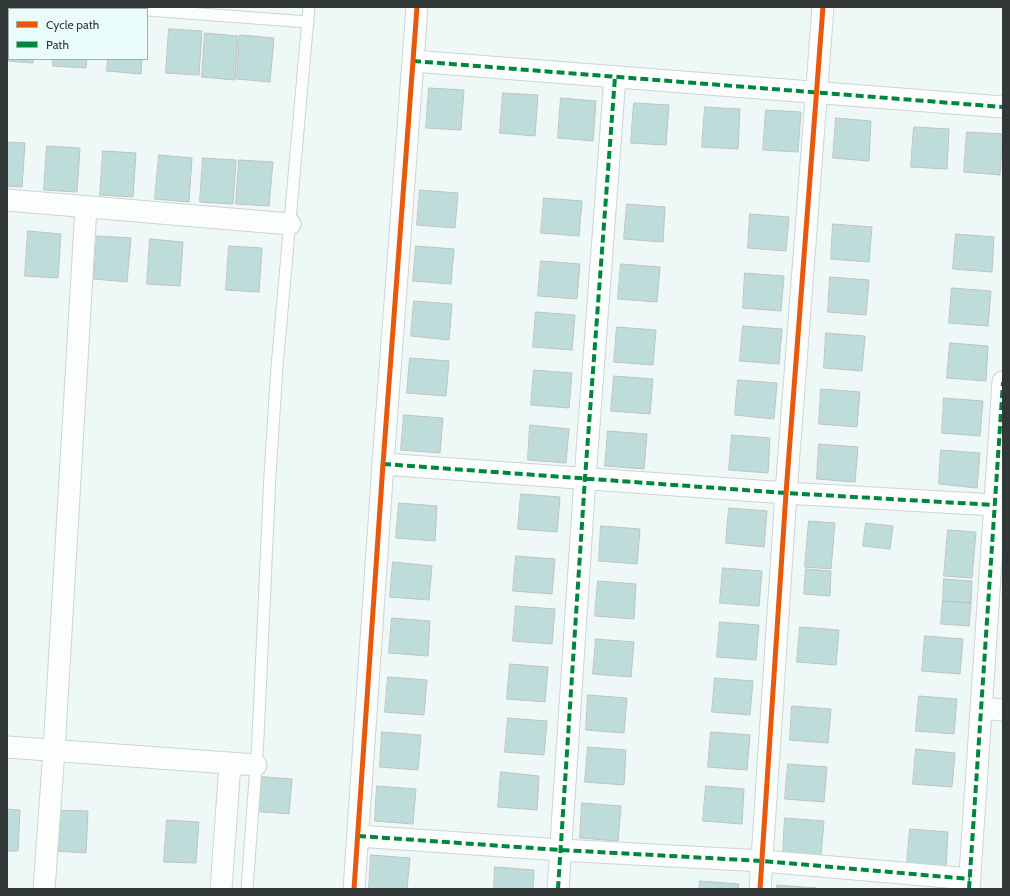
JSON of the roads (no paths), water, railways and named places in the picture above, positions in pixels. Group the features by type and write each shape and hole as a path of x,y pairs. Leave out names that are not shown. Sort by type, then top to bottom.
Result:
{"street":[{"path":"354,889 383,464 417,7"},
{"path":"760,889 786,493 823,7"},
{"path":"413,61 1003,107"},
{"path":"558,889 585,478 616,77"},
{"path":"7,200 290,224"},
{"path":"44,889 54,751 86,207"},
{"path":"358,836 561,850 762,861 969,884 1003,382"},
{"path":"383,464 786,493 994,505"},
{"path":"981,708 1003,710"},
{"path":"7,747 256,765"},
{"path":"221,889 230,764"}],"lane":[{"path":"109,7 122,8"},
{"path":"247,889 256,765 276,383 309,7"},
{"path":"148,10 308,22"}]}
